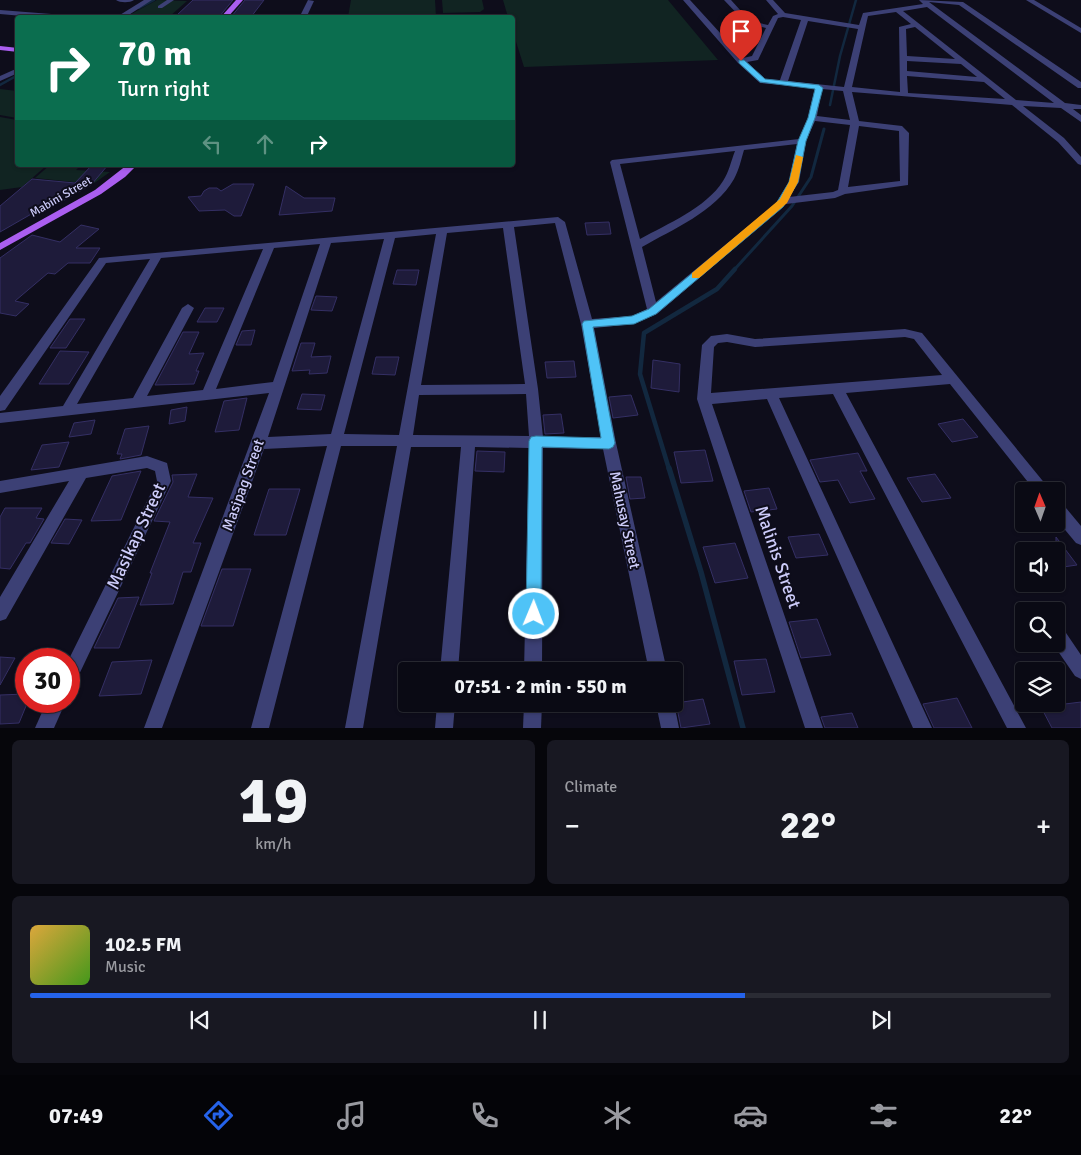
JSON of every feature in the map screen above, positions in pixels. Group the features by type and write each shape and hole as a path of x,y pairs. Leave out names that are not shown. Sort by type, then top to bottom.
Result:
{"main road":[{"path":"226,15 240,0"},
{"path":"0,48 15,50"},
{"name":"Mabini Street","path":"0,247 98,192 130,167"}],"street":[{"path":"119,0 132,0"},
{"path":"123,15 149,0"},
{"path":"160,6 172,0"},
{"path":"686,0 741,61 762,81 842,90 1016,104 1081,107"},
{"path":"727,0 748,22 769,27"},
{"path":"769,0 783,15"},
{"path":"1029,0 1081,32"},
{"path":"304,15 311,1"},
{"path":"926,2 1081,119"},
{"path":"843,192 855,122 842,90 857,26 865,14 926,2 959,2 1081,86"},
{"path":"898,9 1061,140 1081,162"},
{"path":"0,12 38,15"},
{"path":"741,61 755,58 774,17 783,15 857,26"},
{"path":"783,84 805,19"},
{"path":"904,95 902,27 916,25"},
{"path":"1072,26 1081,26"},
{"path":"902,58 965,62"},
{"path":"0,80 15,72"},
{"path":"903,73 986,80"},
{"path":"588,324 634,320 653,311 786,200 794,182 802,141 823,88"},
{"path":"786,200 835,195 843,192 905,183 905,133 902,129 812,118"},
{"path":"653,311 615,162 802,141"},
{"path":"636,246 681,221 718,194 729,181 741,147"},
{"name":"Mahusay Street","path":"508,224 554,220 560,222 588,324 609,443 656,662"},
{"path":"0,406 99,263 107,259 508,224 532,389 536,441 533,662"},
{"path":"354,728 442,230"},
{"path":"260,728 390,235"},
{"name":"Masipag Street","path":"153,728 259,443 327,240"},
{"path":"207,395 270,245"},
{"path":"67,410 158,255"},
{"path":"137,402 188,308"},
{"path":"953,379 838,390 704,399 708,345 715,339 728,338 755,343 912,333 918,336 953,379 1037,482"},
{"path":"0,418 277,387"},
{"path":"414,390 532,389"},
{"path":"838,390 1018,728"},
{"path":"772,394 923,728"},
{"name":"Malinis Street","path":"704,399 814,728"},
{"path":"259,443 336,440 609,443"},
{"path":"450,662 468,442"},
{"name":"Masikap Street","path":"80,654 164,481 162,467 147,462 82,473"},
{"path":"0,487 82,473"},
{"path":"0,613 82,473"},
{"path":"1065,518 1081,538"},
{"path":"1065,646 1081,670"},
{"path":"444,728 445,712"},
{"path":"532,728 533,712"},
{"path":"666,712 670,728"},
{"path":"44,728 51,713"}],"green space":[{"path":"157,0 187,1 171,15 130,15"},
{"path":"351,0 435,0 436,15 348,15"},
{"path":"442,0 482,0 484,9 480,12 443,13"},
{"path":"503,0 668,0 718,60 524,67 515,38 515,15 507,15"},
{"path":"0,89 15,91 15,118 0,115"},
{"path":"0,117 15,120 15,167 45,167 22,187 0,190"},
{"path":"48,167 79,167 76,170 110,172 93,184 35,178"}],"building":[{"path":"193,0 233,0 221,15 177,15"},
{"path":"245,0 264,0 253,15 233,15"},
{"path":"90,167 106,167 91,185 52,207 47,205 0,232 0,206 32,179 75,183"},
{"path":"233,184 254,184 241,216 234,216 225,210 199,211 188,197 201,196 209,188 217,188 221,191"},
{"path":"286,186 304,198 335,198 332,211 279,215"},
{"path":"609,222 611,234 587,235 585,223"},
{"path":"81,225 99,229 76,248 100,248 90,263 68,263 55,274 48,273 15,301 29,304 16,316 0,313 0,258 32,235 60,242"},
{"path":"397,270 419,270 416,285 393,284"},
{"path":"316,296 337,297 332,311 311,310"},
{"path":"205,308 224,308 217,322 197,322"},
{"path":"70,319 85,319 66,348 50,348"},
{"path":"255,330 251,345 236,345 242,331"},
{"path":"183,332 199,332 189,354 204,353 196,371 199,371 194,384 155,385"},
{"path":"301,343 315,343 311,357 331,356 327,373 309,374 310,370 292,371"},
{"path":"60,351 89,352 69,384 39,384"},
{"path":"376,357 399,357 395,375 372,374"},
{"path":"653,360 680,364 679,392 651,388"},
{"path":"574,361 576,377 547,378 545,362"},
{"path":"302,394 325,395 321,410 297,409"},
{"path":"631,395 638,415 613,418 609,397"},
{"path":"247,398 239,430 215,432 224,401"},
{"path":"187,407 185,421 169,424 171,410"},
{"path":"561,414 564,433 545,434 543,415"},
{"path":"963,419 978,437 952,442 938,424"},
{"path":"95,420 91,434 69,437 74,423"},
{"path":"149,426 141,455 120,459 122,454 117,454 125,429"},
{"path":"69,442 59,467 31,470 42,445"},
{"path":"705,450 713,481 681,483 674,452"},
{"path":"477,451 505,452 504,472 475,471"},
{"path":"858,453 867,471 860,471 875,499 850,503 838,480 820,482 810,460"},
{"path":"141,471 121,520 91,521 112,476"},
{"path":"197,474 188,497 213,498 193,543 201,543 191,572 183,572 173,604 140,605 170,522 154,521 173,482 172,475"},
{"path":"935,474 951,498 922,502 907,478"},
{"path":"626,477 641,477 645,498 630,499"},
{"path":"769,488 777,509 751,512 744,491"},
{"path":"269,489 300,489 286,535 254,535"},
{"path":"5,508 42,508 36,518 44,519 30,543 26,543 10,569 0,568 0,517"},
{"path":"65,519 82,520 69,544 51,543"},
{"path":"819,534 828,555 796,558 788,537"},
{"path":"735,543 748,578 715,583 703,547"},
{"path":"1065,549 1077,565 1065,567"},
{"path":"222,569 251,569 233,626 201,626"},
{"path":"139,597 119,648 94,648 118,598"},
{"path":"817,619 831,655 801,658 789,622"},
{"path":"0,657 15,658 0,685"},
{"path":"766,659 775,692 742,695 734,661"},
{"path":"152,660 141,694 99,696 112,662"},
{"path":"15,694 15,713 23,713 19,723 0,724 0,695"},
{"path":"957,698 972,728 934,728 923,704"},
{"path":"703,699 710,724 681,728 678,712 683,712 683,702"},
{"path":"1081,702 1081,728 1052,728 1044,712 1065,712 1065,704"},
{"path":"852,713 858,728 825,728 821,717"}],"waterway":[{"path":"139,8 154,0"},
{"path":"830,105 840,56 856,0"},
{"path":"0,85 15,77"},
{"path":"734,270 792,206 811,177 824,129"},
{"path":"669,469 640,374 644,333 717,289 735,269"},
{"path":"669,468 701,572 743,728"}],"slow traffic":[{"path":"696,275 784,201 794,182 799,157"}],"route":[{"path":"534,614 536,441 609,443 588,324 634,320 653,311 780,205 794,182 802,141 812,118 819,88 762,81 741,61"}]}
